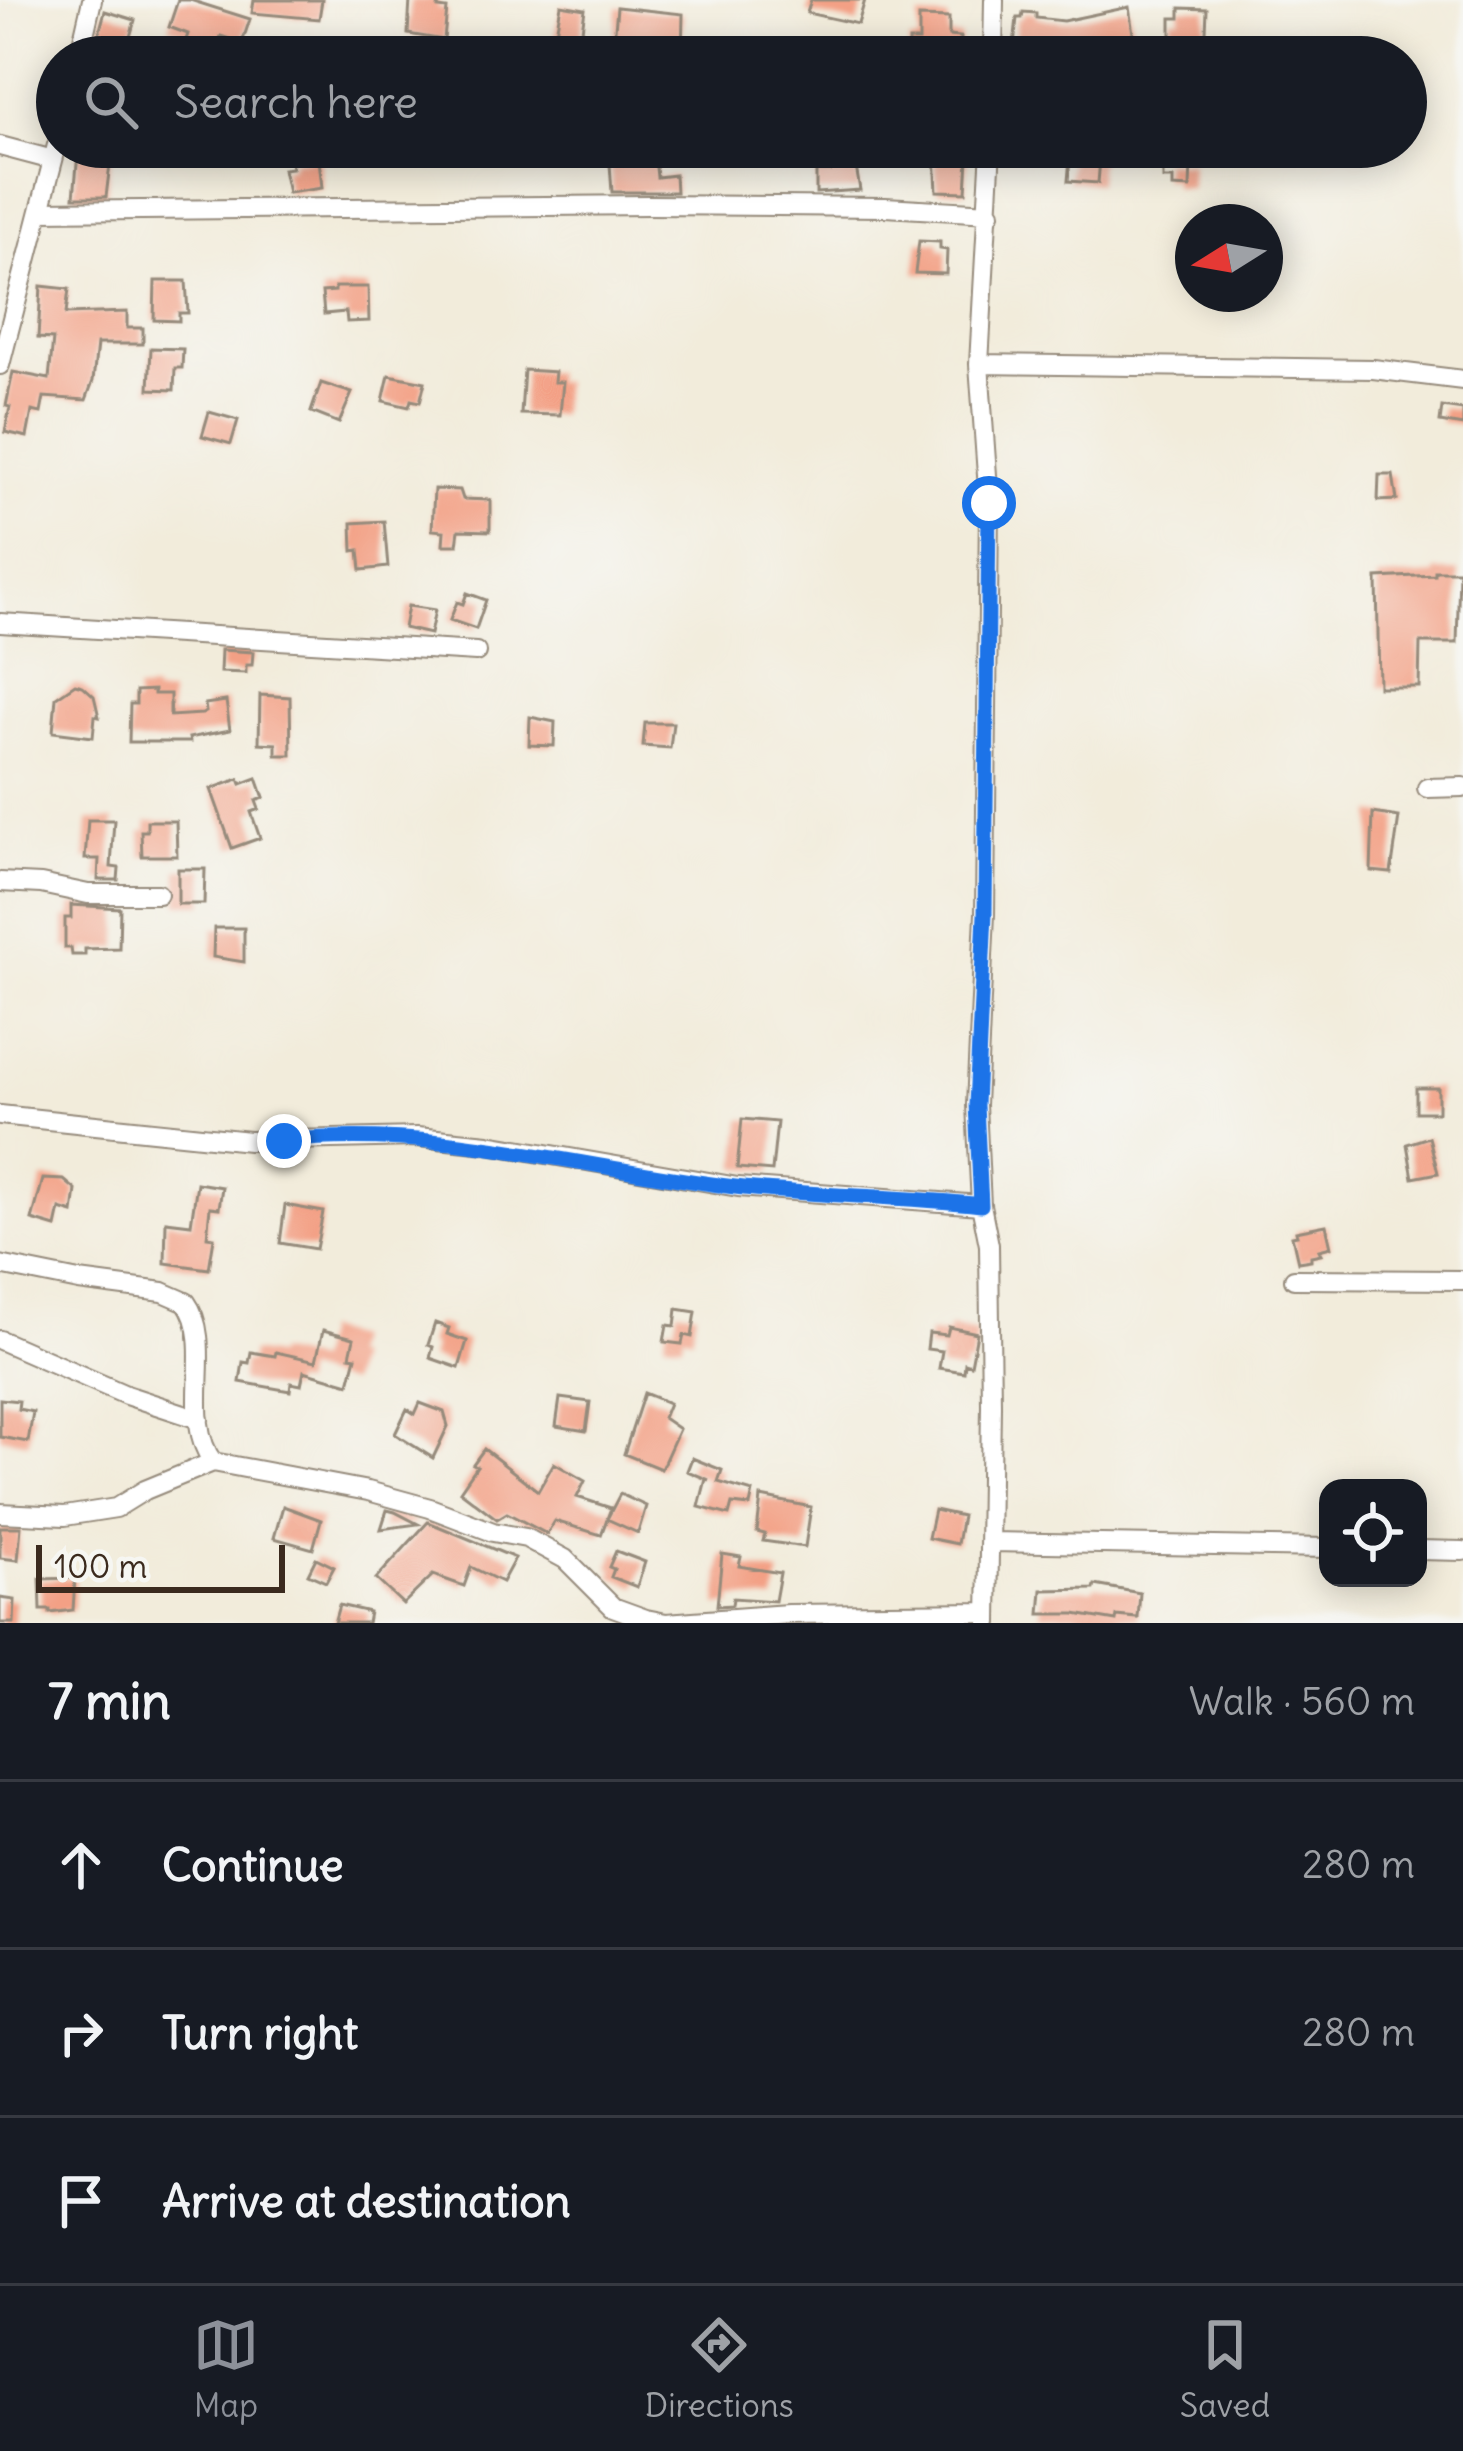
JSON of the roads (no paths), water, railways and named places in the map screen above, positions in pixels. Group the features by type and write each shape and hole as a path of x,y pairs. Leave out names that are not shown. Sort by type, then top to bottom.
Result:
{"street":[{"path":"84,36 92,0"},
{"path":"993,36 994,0"},
{"path":"0,146 36,151"},
{"path":"0,365 51,168"},
{"path":"0,1513 65,1516 116,1508 145,1490 213,1462 368,1492 526,1538 566,1559 614,1607 646,1619 666,1622 788,1614 987,1618 989,1245 981,1205 976,1105 985,914 989,503 980,364 991,168"},
{"path":"40,211 672,206 885,207 990,213"},
{"path":"980,364 1373,369 1463,380"},
{"path":"0,623 476,652"},
{"path":"1427,788 1463,787"},
{"path":"0,882 41,884 88,895 158,894"},
{"path":"0,1115 249,1141 417,1137 488,1144 738,1187 981,1205"},
{"path":"0,1264 163,1292 186,1302 194,1325 201,1444 213,1462"},
{"path":"1294,1279 1463,1280"},
{"path":"1,1344 199,1419"},
{"path":"991,1542 1319,1548"},
{"path":"1427,1550 1463,1551"}]}
